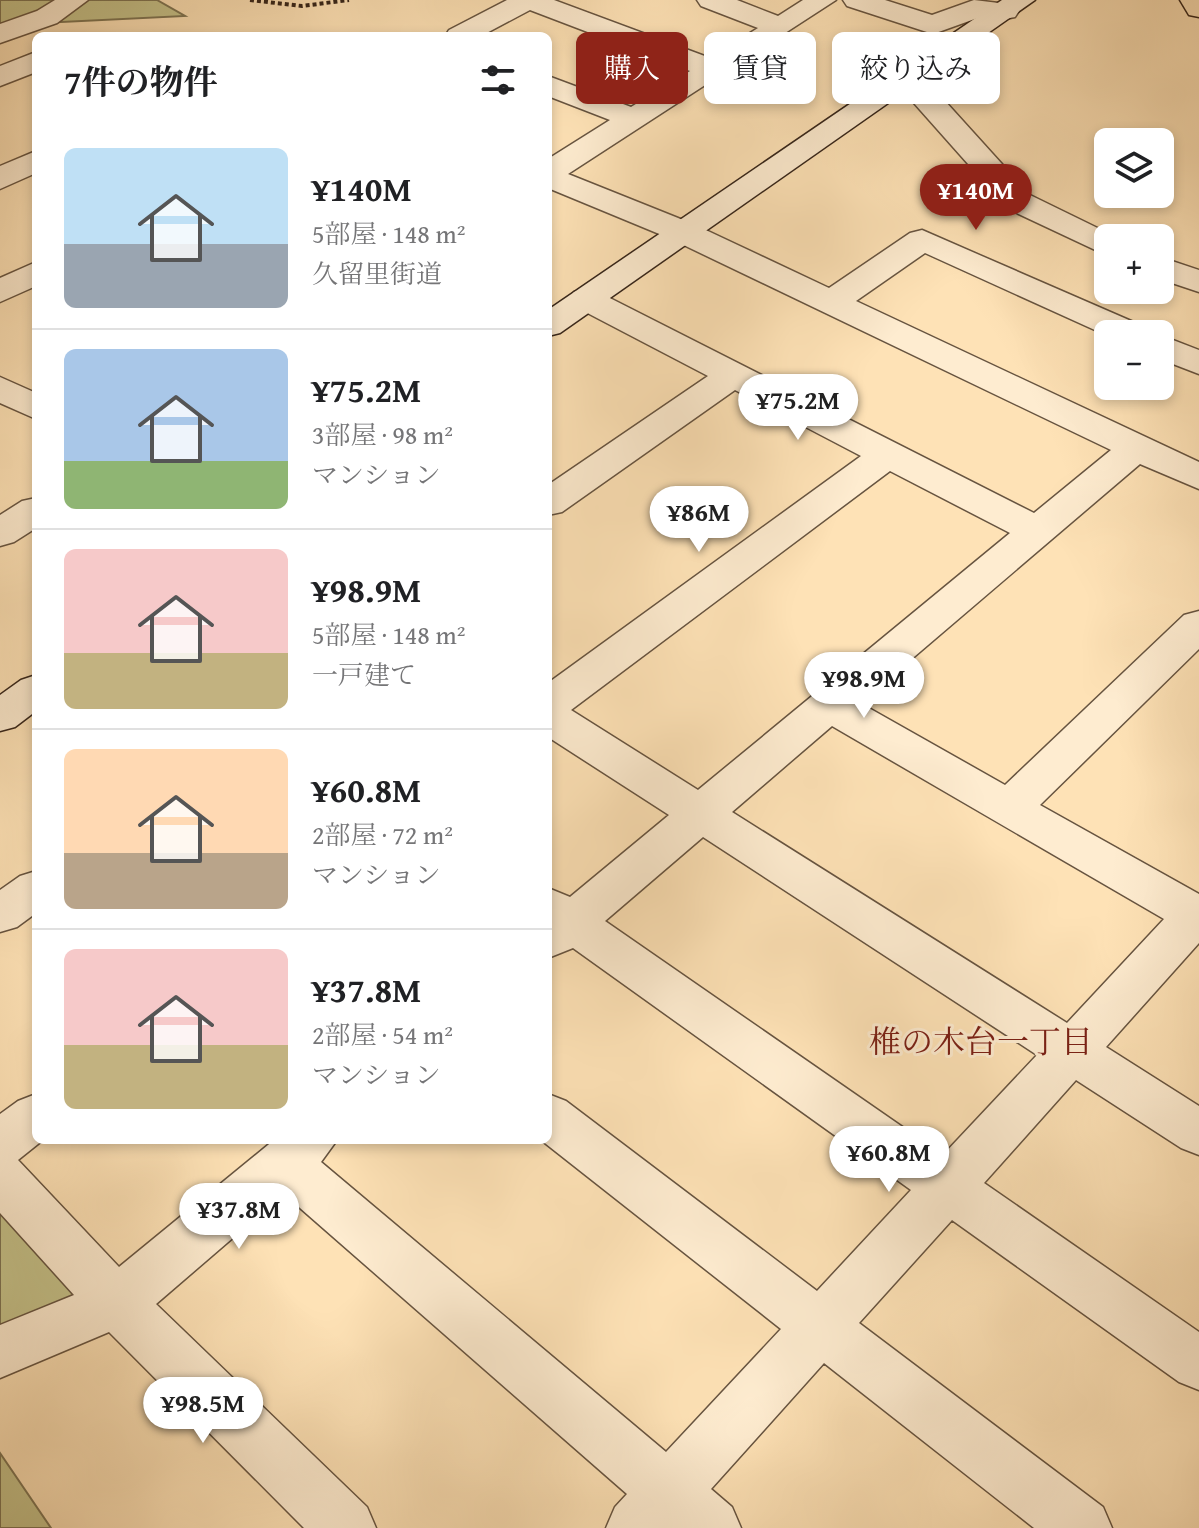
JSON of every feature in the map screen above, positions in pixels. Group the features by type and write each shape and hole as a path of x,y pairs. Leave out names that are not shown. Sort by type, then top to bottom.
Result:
{"main road":[{"path":"1194,0 1199,9"}],"street":[{"path":"0,34 47,17 74,0"},
{"path":"467,32 528,0 704,66"},
{"path":"711,0 779,26"},
{"path":"770,32 822,0"},
{"path":"857,0 933,25 980,7 1013,5"},
{"path":"973,32 1013,5"},
{"path":"0,77 32,64"},
{"path":"552,172 704,74"},
{"path":"552,87 634,119"},
{"path":"552,323 867,104"},
{"path":"931,104 1019,202 1094,239"},
{"path":"0,179 32,162"},
{"path":"552,177 681,231 1199,477"},
{"path":"832,302 922,240 1102,320"},
{"path":"1174,272 1199,282"},
{"path":"0,292 32,274"},
{"path":"586,299 1037,531"},
{"path":"1174,352 1199,363"},
{"path":"552,500 733,375"},
{"path":"1137,447 700,814 556,923 948,1187 1199,1364"},
{"path":"552,702 888,454"},
{"path":"0,533 32,513"},
{"path":"1009,808 1199,625"},
{"path":"0,716 32,693"},
{"path":"653,1510 1198,913 829,705"},
{"path":"552,719 1199,1133"},
{"path":"0,914 32,892"},
{"path":"0,1144 32,1119"},
{"path":"552,1119 1082,1528"},
{"path":"0,1352 117,1303 298,1151 653,1510 711,1528"},
{"path":"0,1176 117,1303 346,1528"}],"path":[{"path":"250,0 302,6 349,0"}],"shaded area":[{"path":"0,0 157,0 185,16 0,25"},
{"path":"0,1176 117,1303 0,1349"},
{"path":"0,1453 51,1528 0,1528"}],"district":[{"name":"椎の木台一丁目","path":"981,1041"}]}
